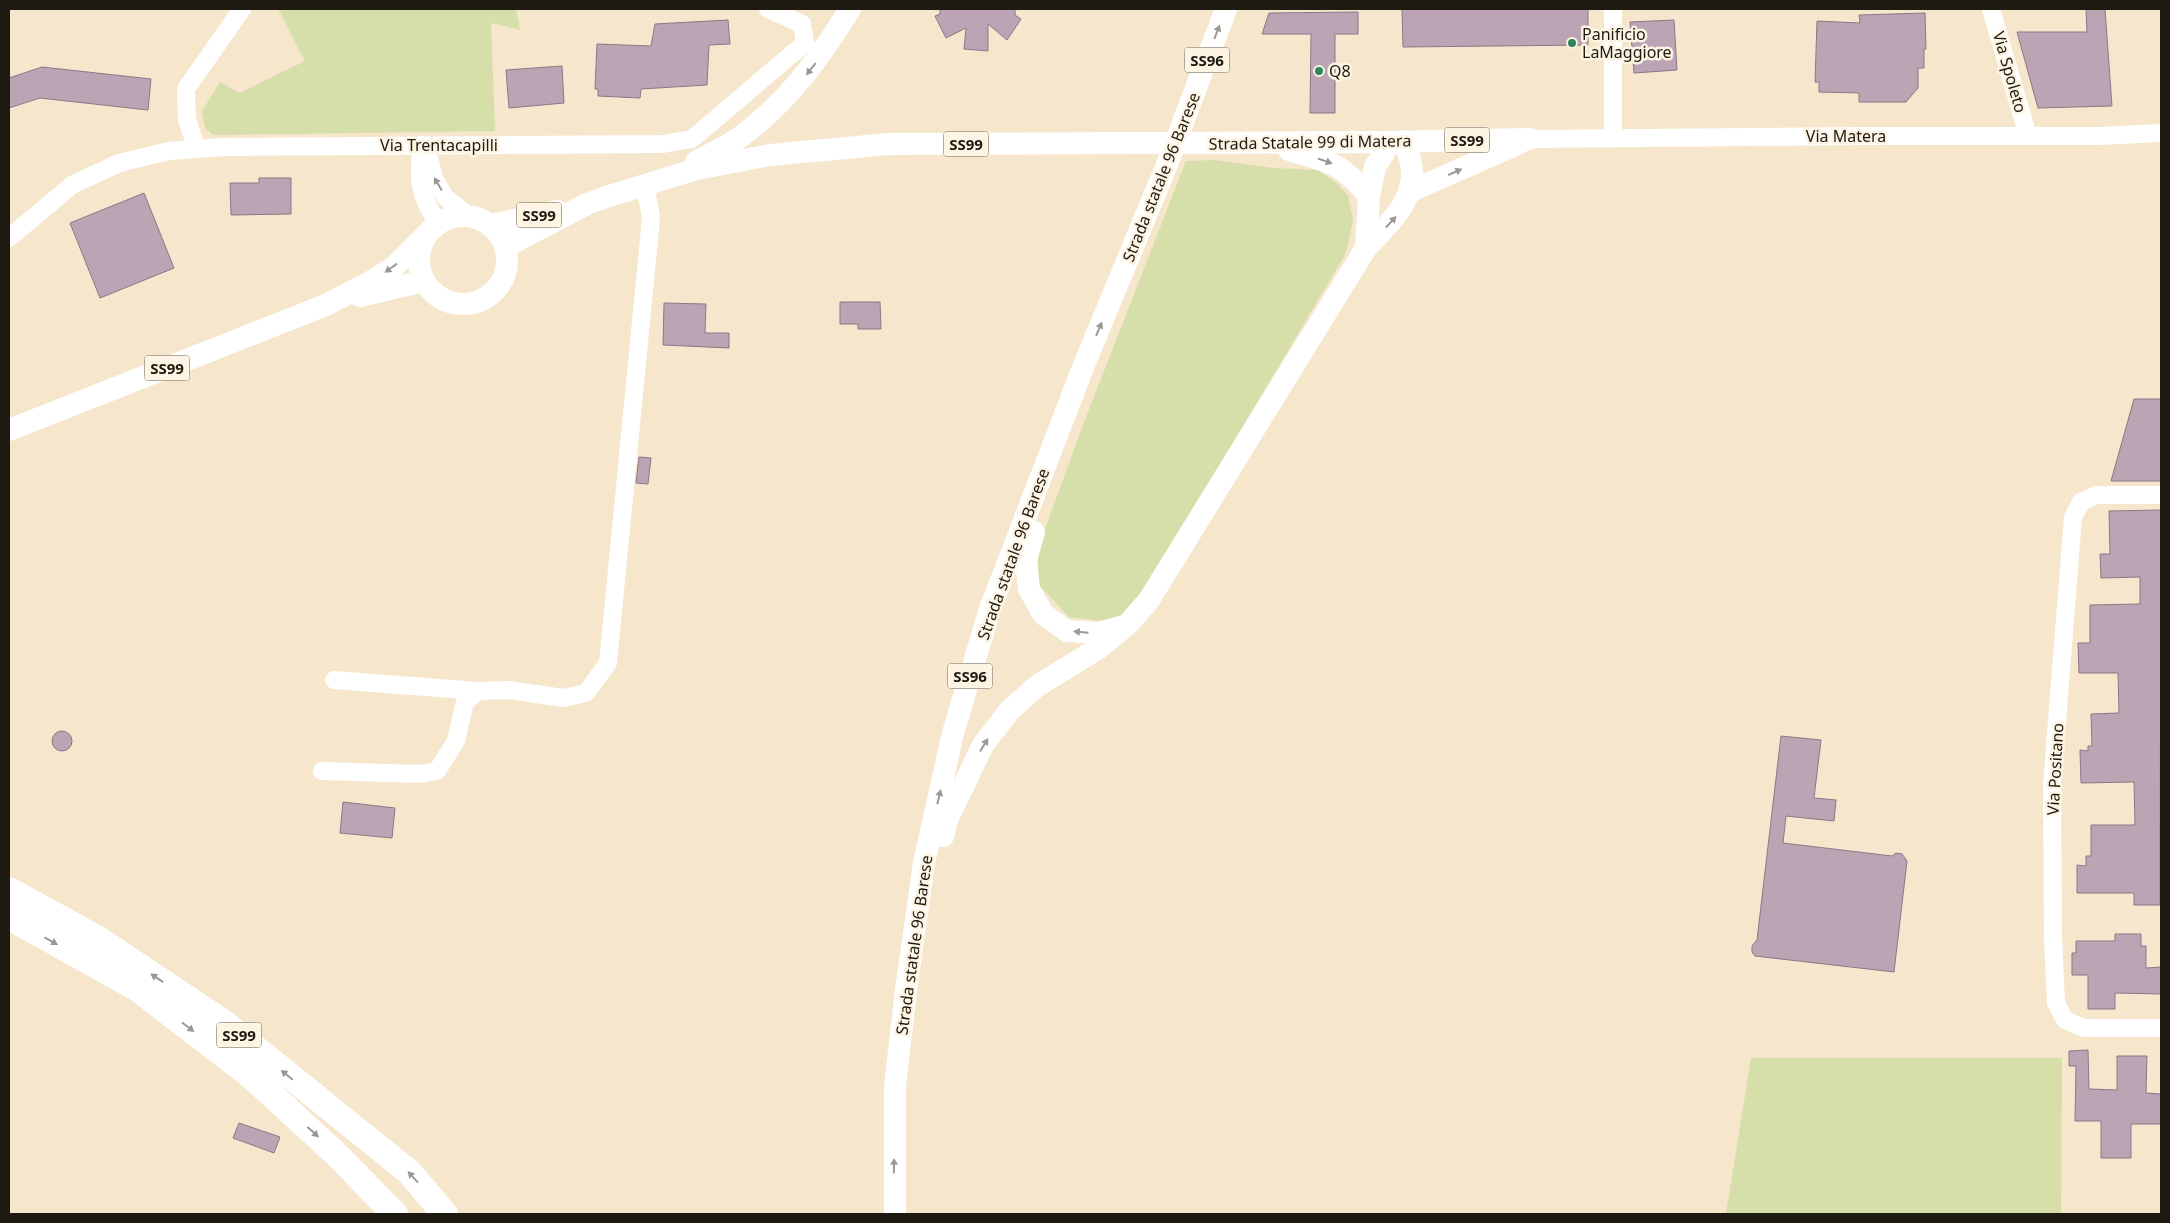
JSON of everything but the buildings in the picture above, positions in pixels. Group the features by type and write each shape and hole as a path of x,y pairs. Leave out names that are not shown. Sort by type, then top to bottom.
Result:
{"highway":[{"name":"SS99","path":"9,890 100,940 223,1022 409,1172 445,1214"},
{"name":"SS99","path":"9,917 138,989 251,1076 334,1152 395,1214"}],"main road":[{"path":"673,175 738,138 783,101 812,68 850,9"},
{"name":"Strada statale 96 Barese","path":"895,1214 895,1086 906,990 924,863 954,733 990,609 1084,365 1166,167 1226,9"},
{"path":"1411,191 1530,139"},
{"name":"Strada Statale 99 di Matera","path":"491,225 587,204 673,175 748,159 889,144 1397,142 1530,139"},
{"path":"906,990 947,820 983,744 1010,710 1037,686 1099,648 1128,624 1149,600 1366,248 1397,214 1411,191 1411,164 1397,142 1376,167 1369,196 1366,248"},
{"path":"1261,143 1331,162 1353,177 1369,196"},
{"name":"Strada Statale 99 di Matera","path":"505,247 587,204"},
{"path":"467,215 479,218 491,225 500,235 505,247 507,261 504,275 498,288 480,300 459,304 445,300 433,292 424,281 420,270 419,258 421,246 432,229 456,216 467,215"},
{"name":"SS99","path":"9,430 326,305 394,267 432,229"},
{"name":"SS99","path":"326,305 424,281"},
{"path":"1084,365 1026,560 1029,589 1043,614 1067,630 1100,633 1128,624"}],"street":[{"path":"197,149 187,120 186,89 242,9"},
{"name":"Via Trentacapilli","path":"9,238 72,185 119,163 169,151 226,147 663,144 692,139 805,43 802,24 768,9"},
{"path":"1613,9 1613,138"},
{"name":"Via Spoleto","path":"1991,9 2028,136"},
{"name":"Via Matera","path":"1530,139 2099,136 2161,133"},
{"path":"421,145 430,161 434,179 445,197 467,215"},
{"path":"421,145 419,168 421,189 432,229"},
{"path":"334,680 478,692 508,690 563,698 586,693 608,663 651,218 645,184"},
{"name":"Via Positano","path":"2161,495 2096,495 2081,502 2073,516 2052,786 2053,936 2056,1003 2065,1020 2084,1028 2161,1028"},
{"path":"322,771 420,774 438,770 456,741 465,702 478,692"}],"green space":[{"path":"278,9 516,9 520,30 491,23 495,131 213,135 205,128 202,111 220,82 240,93 305,61"},
{"path":"1215,160 1273,168 1318,170 1335,182 1348,195 1353,221 1346,253 1135,607 1114,622 1069,617 1039,585 1037,551 1083,425 1186,161"},
{"path":"1751,1058 2062,1058 2061,1214 1726,1214"}],"place":[{"name":"Panificio LaMaggiore","path":"1572,43"},
{"name":"Q8","path":"1319,71"}]}
